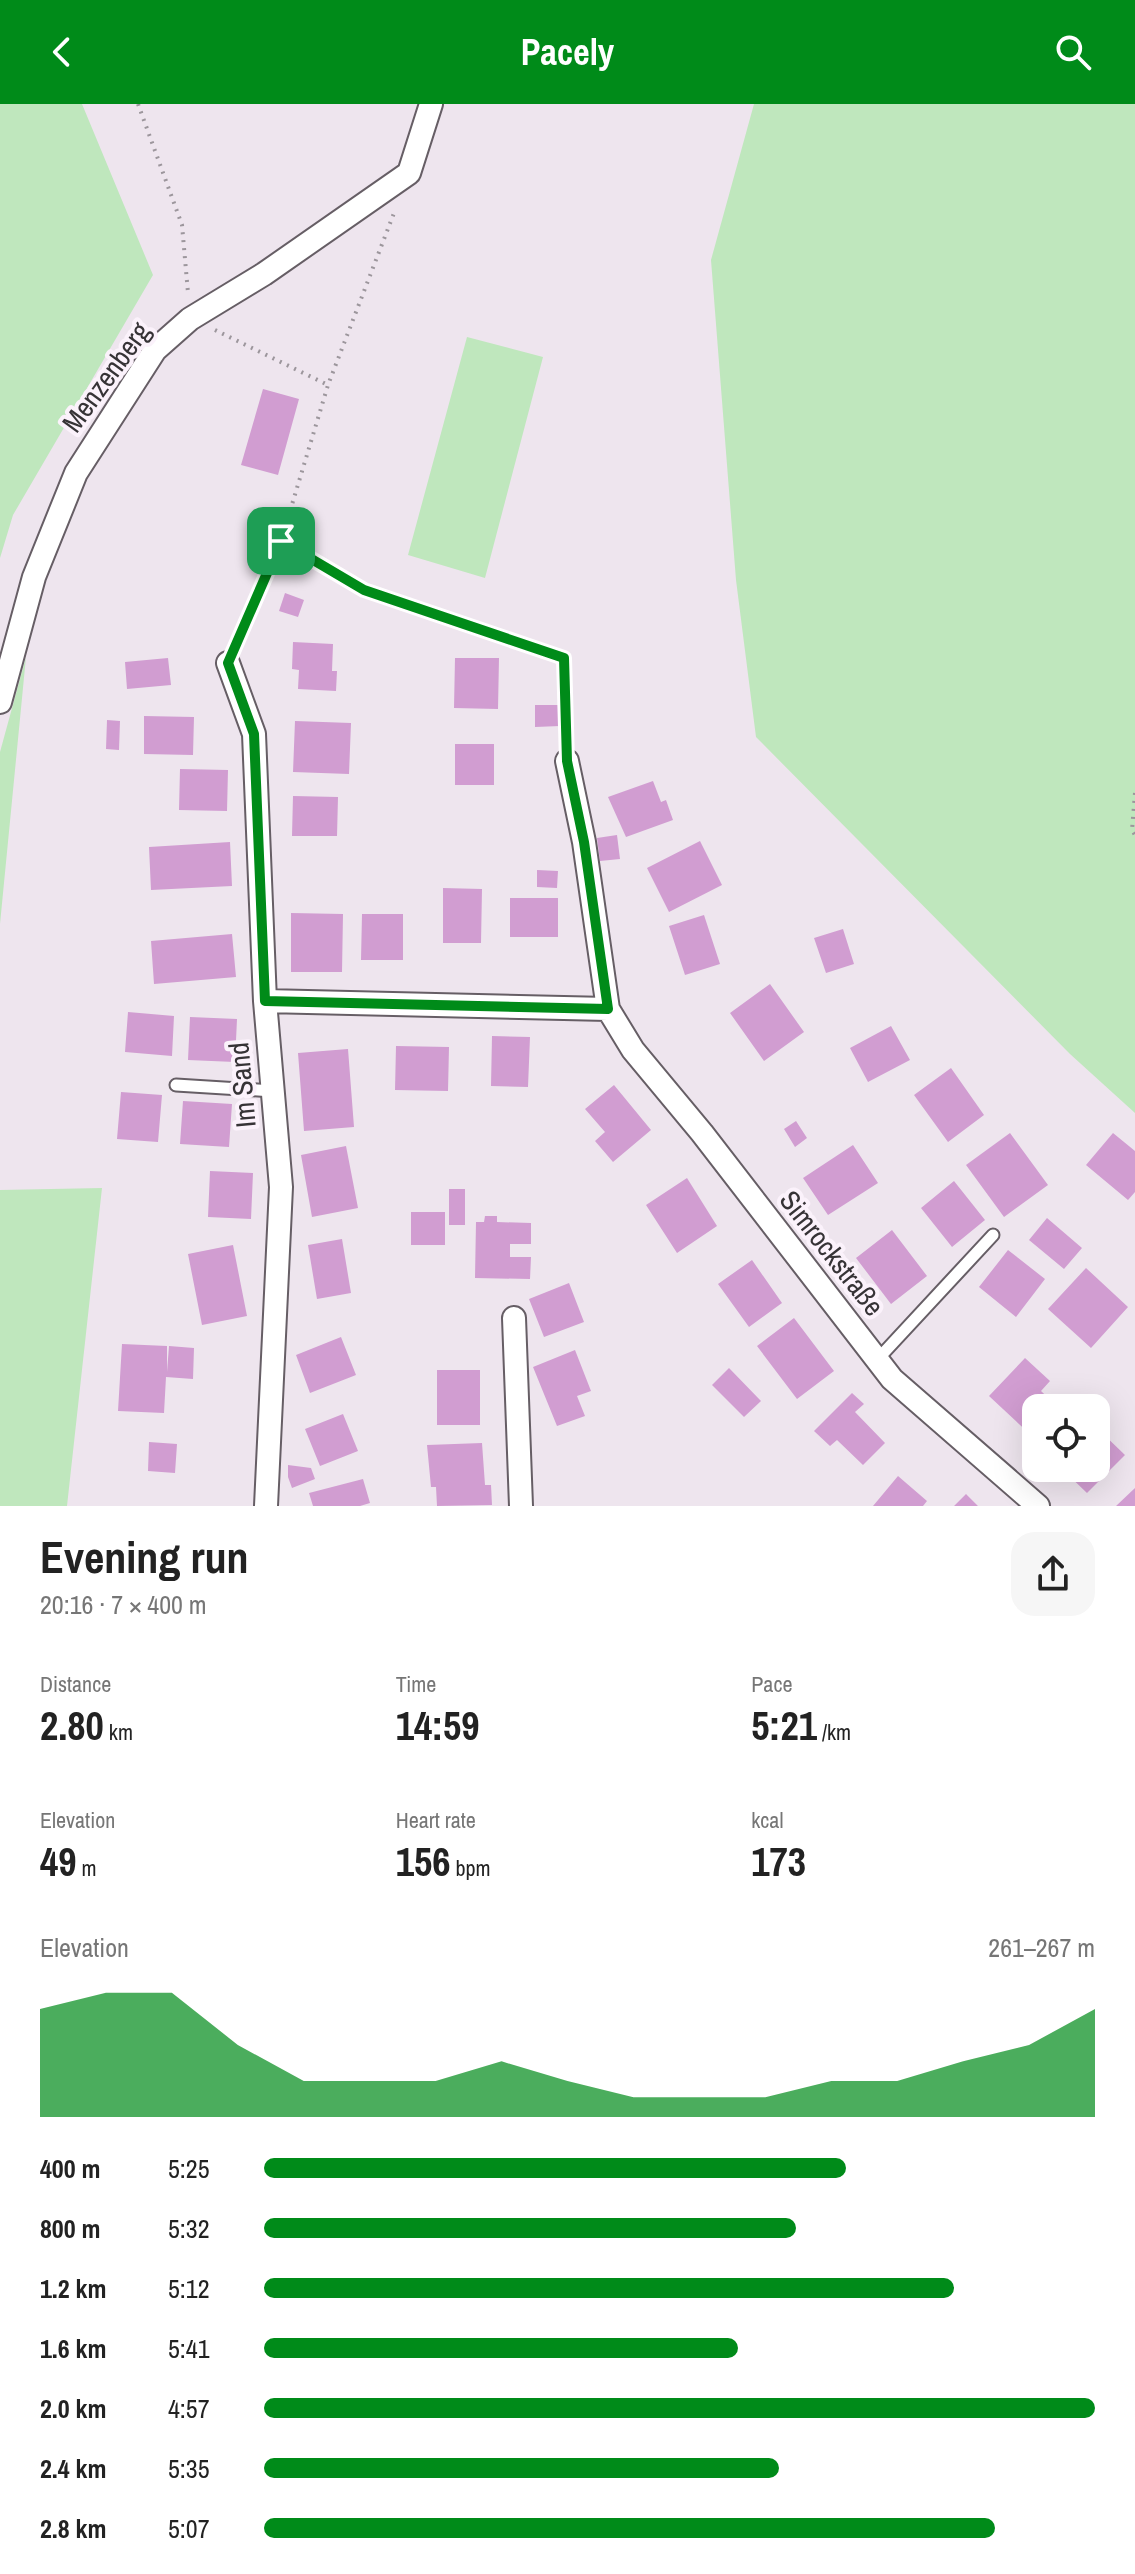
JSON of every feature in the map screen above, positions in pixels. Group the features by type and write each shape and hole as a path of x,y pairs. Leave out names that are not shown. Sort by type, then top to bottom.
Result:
{"street":[{"path":"409,173 431,104"},
{"name":"Menzenberg","path":"0,702 34,577 76,473 155,350 190,319 264,274 409,173"},
{"name":"Im Sand","path":"228,663 254,734 265,1001 281,1187 266,1506"},
{"name":"Simrockstraße","path":"567,761 584,842 608,1009 633,1050 702,1133 892,1379 1038,1506"},
{"path":"265,1001 608,1009"},
{"path":"514,1318 521,1506"}],"lane":[{"path":"176,1085 273,1091"},
{"path":"877,1360 993,1235"}],"path":[{"path":"138,104 182,225 190,319 328,385"},
{"path":"228,663 281,541 328,385 409,173"},
{"path":"281,541 364,590 564,658 567,761"},
{"path":"1135,793 1132,830 1135,835"}],"green space":[{"path":"0,104 82,104 153,275 13,515 0,558"},
{"path":"754,104 1135,104 1135,1113 1070,1054 756,737 736,580 711,260"},
{"path":"467,337 543,357 485,578 408,555"},
{"path":"26,657 0,924 0,752"},
{"path":"102,1188 67,1506 0,1506 0,1190"}],"building":[{"path":"263,389 299,399 278,475 241,465"},
{"path":"285,593 304,600 298,617 279,611"},
{"path":"293,642 333,644 332,671 337,671 336,691 298,689 299,670 292,669"},
{"path":"168,658 171,685 127,689 125,662"},
{"path":"455,658 499,658 498,709 454,708"},
{"path":"535,705 560,705 560,726 535,727"},
{"path":"144,716 194,717 193,755 144,754"},
{"path":"107,720 120,721 119,750 106,749"},
{"path":"295,721 351,723 349,774 293,772"},
{"path":"455,744 494,744 494,785 455,785"},
{"path":"180,769 228,770 227,811 179,810"},
{"path":"653,781 661,802 666,800 673,820 626,837 608,797"},
{"path":"293,796 338,797 337,836 292,836"},
{"path":"617,835 620,859 600,861 597,838"},
{"path":"700,841 722,885 669,912 647,868"},
{"path":"230,842 232,886 151,890 149,847"},
{"path":"537,870 558,871 557,888 537,887"},
{"path":"443,888 482,889 481,943 443,943"},
{"path":"510,898 558,898 558,937 510,937"},
{"path":"291,913 343,914 342,972 291,972"},
{"path":"362,914 403,914 403,960 361,960"},
{"path":"704,915 720,964 685,975 669,926"},
{"path":"843,929 854,964 826,973 814,938"},
{"path":"232,934 236,977 154,984 151,941"},
{"path":"770,984 804,1032 764,1061 730,1013"},
{"path":"128,1012 174,1016 172,1056 125,1052"},
{"path":"190,1017 237,1019 235,1062 188,1060"},
{"path":"891,1026 910,1060 868,1082 850,1048"},
{"path":"492,1036 530,1037 528,1087 491,1086"},
{"path":"396,1046 449,1047 448,1091 395,1090"},
{"path":"348,1049 354,1127 304,1131 298,1053"},
{"path":"951,1068 984,1115 948,1142 914,1095"},
{"path":"614,1085 651,1130 613,1162 595,1141 605,1132 585,1109"},
{"path":"121,1092 162,1095 158,1142 117,1139"},
{"path":"183,1101 232,1104 229,1147 180,1144"},
{"path":"796,1121 807,1138 795,1147 784,1129"},
{"path":"1010,1133 1048,1185 1004,1217 966,1165"},
{"path":"1113,1133 1135,1151 1135,1192 1128,1200 1086,1165"},
{"path":"853,1145 878,1183 828,1215 803,1178"},
{"path":"346,1146 358,1208 312,1217 301,1155"},
{"path":"210,1171 253,1173 251,1219 208,1217"},
{"path":"687,1178 717,1226 677,1253 646,1205"},
{"path":"954,1181 985,1220 952,1247 921,1208"},
{"path":"449,1189 465,1189 465,1225 449,1225"},
{"path":"411,1212 445,1212 445,1245 411,1245"},
{"path":"485,1216 497,1216 497,1222 531,1223 531,1244 510,1244 510,1257 531,1257 530,1279 475,1278 476,1222 484,1222"},
{"path":"1047,1218 1082,1248 1064,1269 1029,1240"},
{"path":"892,1230 927,1276 891,1304 856,1258"},
{"path":"342,1239 351,1293 317,1299 308,1245"},
{"path":"233,1245 247,1316 202,1325 188,1254"},
{"path":"1008,1250 1045,1279 1016,1317 979,1287"},
{"path":"752,1260 782,1303 749,1327 718,1284"},
{"path":"1086,1268 1128,1307 1091,1348 1048,1309"},
{"path":"569,1283 584,1322 544,1337 529,1299"},
{"path":"794,1318 834,1371 797,1399 757,1346"},
{"path":"341,1337 356,1375 310,1393 296,1355"},
{"path":"122,1344 167,1346 167,1372 169,1346 194,1348 193,1379 166,1377 164,1413 118,1411"},
{"path":"575,1350 591,1391 577,1396 585,1416 557,1426 533,1367"},
{"path":"1025,1358 1050,1381 1041,1391 1044,1394 1022,1394 1022,1427 989,1396"},
{"path":"729,1368 761,1401 744,1417 712,1385"},
{"path":"437,1370 480,1370 480,1425 437,1425"},
{"path":"852,1393 864,1404 855,1412 885,1443 863,1465 837,1440 830,1446 814,1431"},
{"path":"343,1414 358,1451 320,1466 305,1429"},
{"path":"1110,1441 1125,1455 1110,1470"},
{"path":"149,1442 177,1444 175,1473 148,1471"},
{"path":"482,1443 485,1485 491,1485 492,1505 437,1506 436,1487 431,1487 427,1445"},
{"path":"288,1465 311,1468 315,1479 292,1488"},
{"path":"898,1476 927,1501 923,1506 873,1506"},
{"path":"363,1479 370,1503 360,1506 313,1506 309,1493"},
{"path":"1076,1482 1098,1482 1087,1493"},
{"path":"1135,1488 1135,1506 1116,1506"},
{"path":"966,1494 978,1506 954,1506"}],"route":[{"path":"281,541 364,590 564,658 567,761 584,842 608,1009 265,1001 254,734 228,663 281,541"}]}
